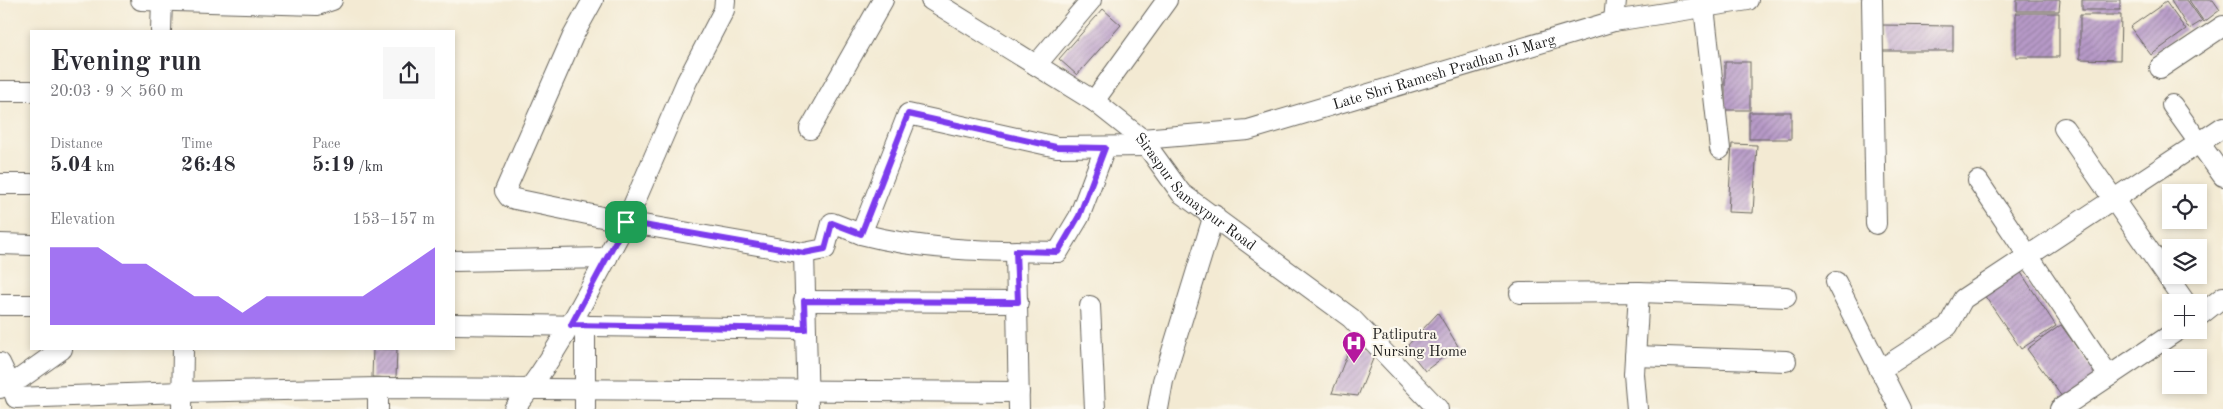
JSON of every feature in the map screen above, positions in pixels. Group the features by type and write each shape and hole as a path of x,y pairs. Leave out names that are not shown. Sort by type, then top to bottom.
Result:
{"street":[{"path":"141,0 317,5 332,0"},
{"path":"161,30 162,0"},
{"path":"593,0 573,36 505,191 509,197 626,222 804,253 825,249 832,223 887,241 952,250 1058,252 1079,216 1105,148"},
{"path":"514,409 578,325 607,258 626,222 686,81 724,10 726,0"},
{"path":"810,129 883,0"},
{"name":"Siraspur Samaypur Road","path":"931,0 1094,101 1144,143 1181,192 1351,318 1438,409"},
{"path":"1036,65 1091,0"},
{"path":"1094,101 1167,0"},
{"path":"1614,21 1616,0"},
{"name":"Late Shri Ramesh Pradhan Ji Marg","path":"861,234 908,114 1056,147 1105,148 1248,130 1614,21 1748,0"},
{"path":"1872,0 1876,224"},
{"path":"1704,7 1720,149"},
{"path":"2160,68 2223,26"},
{"path":"0,91 30,91"},
{"path":"2172,106 2223,176"},
{"path":"1880,370 1948,326 1962,299 2029,257 2223,127"},
{"path":"2064,128 2179,294"},
{"path":"1978,181 2109,376"},
{"path":"0,184 30,184"},
{"path":"1158,409 1163,381 1214,215"},
{"path":"0,244 30,245"},
{"path":"11,395 182,400 378,388 531,388 585,399 1019,400 1016,251"},
{"path":"804,253 808,400"},
{"path":"455,261 607,258"},
{"path":"1836,282 1900,409"},
{"path":"1520,293 1639,292 1786,296"},
{"path":"1637,409 1634,374 1639,292"},
{"path":"2207,310 2223,297"},
{"path":"804,301 1018,302"},
{"path":"0,305 30,305"},
{"path":"1090,306 1095,409"},
{"path":"455,324 805,329"},
{"path":"578,325 585,399"},
{"path":"2060,409 2164,339"},
{"path":"11,395 61,350"},
{"path":"182,400 183,350"},
{"path":"1635,356 1786,361"},
{"path":"0,363 11,395"},
{"path":"378,388 378,409"}],"building":[{"path":"2017,0 2060,0 2059,11 2017,11"},
{"path":"2082,0 2120,0 2120,10 2082,10"},
{"path":"2187,0 2202,21 2189,29 2171,1"},
{"path":"2189,0 2213,0 2220,10 2204,22"},
{"path":"2166,2 2186,30 2151,55 2130,27"},
{"path":"1103,9 1121,25 1077,75 1059,59"},
{"path":"2016,13 2059,13 2059,57 2016,57"},
{"path":"2080,15 2121,15 2120,60 2080,59"},
{"path":"1882,25 1953,26 1953,51 1882,51"},
{"path":"1725,62 1750,62 1750,110 1725,110"},
{"path":"1749,112 1791,112 1791,139 1749,139"},
{"path":"1732,144 1757,145 1753,213 1728,212"},
{"path":"2018,268 2056,326 2021,349 1982,292"},
{"path":"1438,313 1458,346 1425,371 1406,347"},
{"path":"2061,325 2098,377 2065,401 2027,349"},
{"path":"1352,342 1375,354 1358,396 1332,393"},
{"path":"373,350 397,350 396,378 372,377"}],"place":[{"name":"Patliputra Nursing Home","path":"1354,364"}],"route":[{"path":"908,114 1056,147 1105,148 1079,216 1058,252 1016,251 1018,302 804,301 805,329 571,325 626,222 804,253 825,249 832,223 861,234 908,114"}]}
